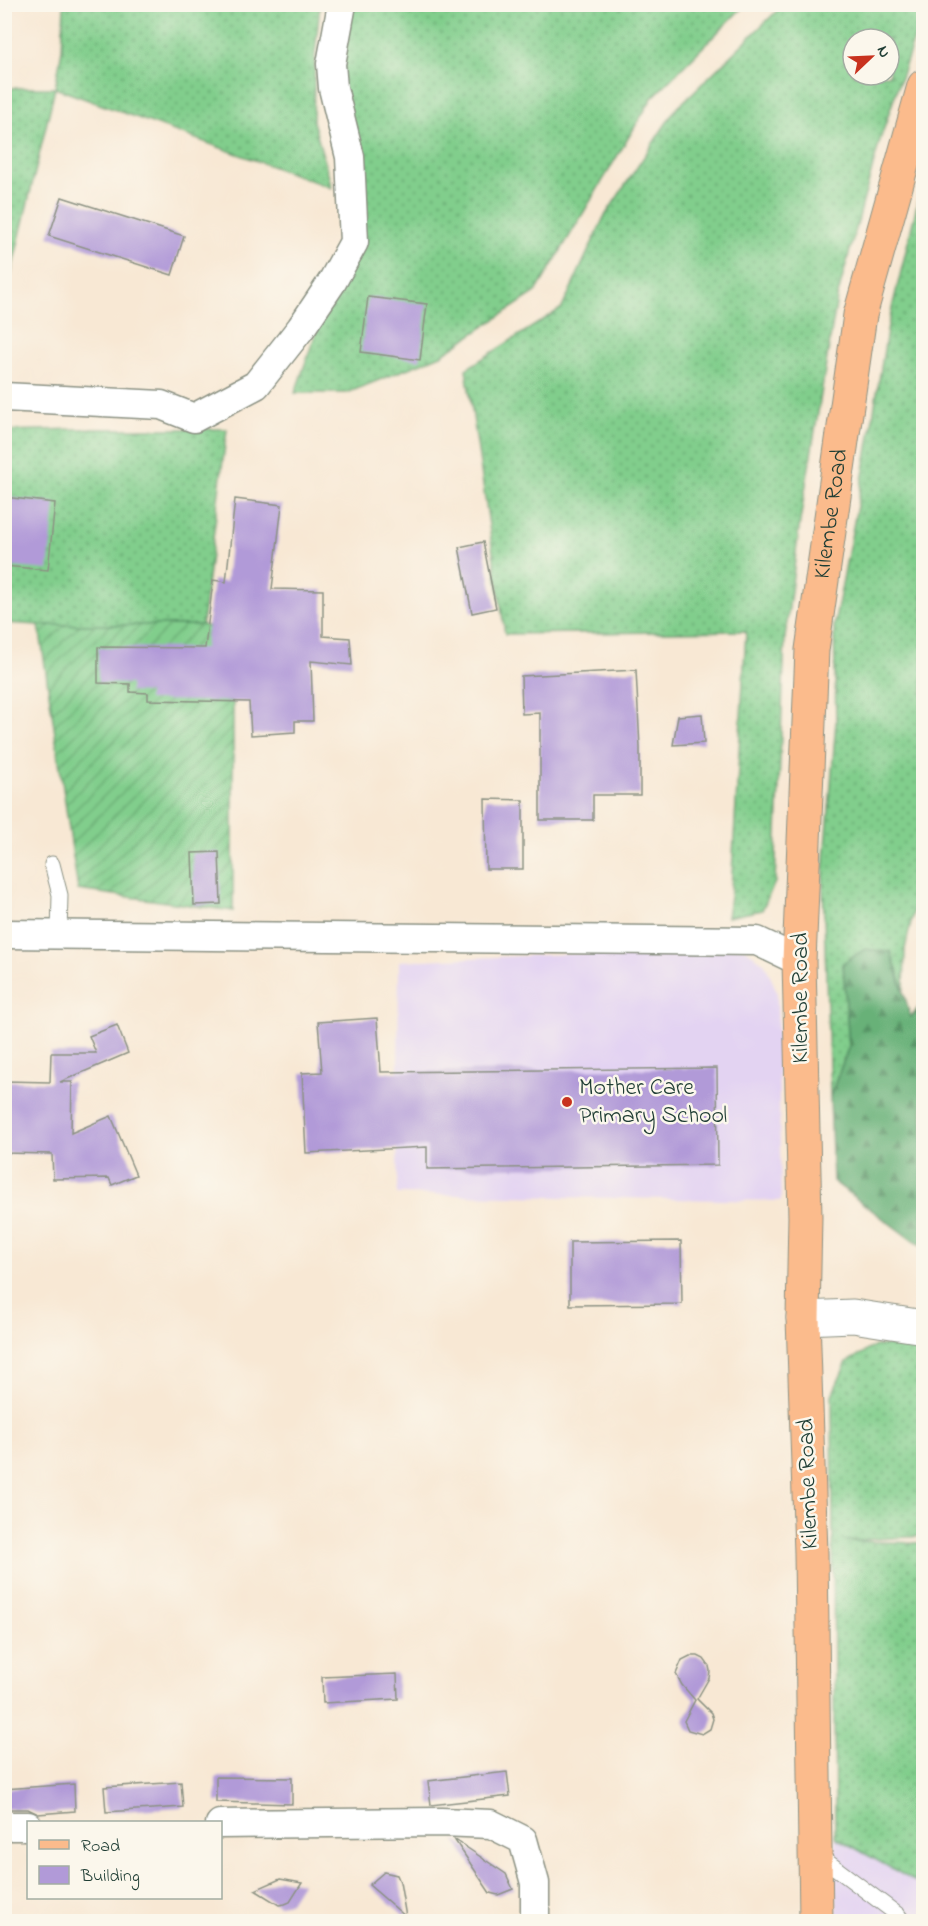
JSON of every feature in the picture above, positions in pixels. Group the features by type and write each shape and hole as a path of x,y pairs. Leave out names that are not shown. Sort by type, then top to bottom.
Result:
{"main road":[{"name":"Kilembe Road","path":"816,1922 812,1553 803,1317 805,1217 799,961 813,650 860,315 924,86"}],"street":[{"path":"4,397 161,405 194,418 256,385 301,328 332,282 354,242 350,157 333,88 331,64 342,4"},
{"path":"4,934 757,942 799,961"},
{"path":"803,1317 853,1316 924,1327"},
{"path":"222,1824 441,1822 491,1824 523,1840 535,1883 535,1922"},
{"path":"4,1826 27,1826"}],"lane":[{"path":"52,864 60,895 60,935"},
{"path":"815,1853 898,1915 903,1922"}],"shaded area":[{"path":"743,947 765,964 777,992 781,1201 397,1194 399,961"},
{"path":"835,1837 923,1886 923,1921 837,1921"}],"green space":[{"path":"784,4 923,4 924,9 901,77 901,27 841,27 841,87 898,87 880,140 837,298 800,521 785,638 775,882 762,910 727,917 731,890 746,631 505,634 466,369 562,308 604,217 675,110"},
{"path":"64,5 320,5 315,54 313,121 332,188 55,88 62,50"},
{"path":"352,5 745,5 652,98 536,292 441,355 347,393 295,393 330,292 360,225 339,96"},
{"path":"5,88 55,88 5,299"},
{"path":"923,180 923,867 905,949 904,990 891,952 843,963 849,1046 830,1097 823,885 836,721 834,626 867,454 888,325"},
{"path":"227,429 202,625 5,623 4,431"},
{"path":"39,625 202,625 233,633 233,911 78,890"},
{"path":"865,949 891,952 911,1017 923,1002 923,1247 833,1181 830,1097 849,1046 843,963"},
{"path":"923,1345 923,1536 845,1541 923,1543 923,1886 835,1837 832,1395 847,1362 875,1346"}],"building":[{"path":"62,197 184,236 172,275 49,236"},
{"path":"368,297 427,304 420,360 361,352"},
{"path":"4,497 55,503 48,570 4,566"},
{"path":"235,499 282,505 272,589 323,590 323,636 350,638 352,665 311,661 313,721 295,721 295,732 251,735 249,702 148,700 148,693 130,692 130,684 98,683 98,647 205,648 213,580 226,582"},
{"path":"483,542 496,608 472,613 459,547"},
{"path":"636,670 640,795 593,795 593,820 540,820 540,713 522,714 521,676"},
{"path":"702,714 704,743 673,745 678,716"},
{"path":"485,799 523,800 523,869 486,869"},
{"path":"219,852 221,904 194,905 192,853"},
{"path":"377,1018 381,1072 717,1068 718,1165 427,1169 427,1147 306,1153 302,1073 322,1072 318,1022"},
{"path":"117,1025 128,1053 60,1082 72,1082 71,1133 111,1116 136,1175 112,1185 109,1178 53,1179 52,1154 4,1153 4,1081 50,1082 51,1053 96,1053 89,1036"},
{"path":"681,1241 682,1304 570,1305 570,1242"},
{"path":"690,1656 704,1659 710,1671 709,1678 697,1699 711,1713 713,1719 710,1729 702,1734 688,1730 684,1721 695,1700 676,1674 682,1660"},
{"path":"397,1674 398,1699 323,1703 322,1677"},
{"path":"507,1772 510,1796 431,1805 428,1781"},
{"path":"216,1777 292,1778 292,1804 216,1802"},
{"path":"181,1782 183,1807 106,1812 104,1787"},
{"path":"74,1784 75,1811 38,1814 28,1809 4,1809 4,1789"},
{"path":"454,1839 506,1874 513,1889 498,1895 490,1893"},
{"path":"384,1872 397,1875 406,1917 369,1885"},
{"path":"280,1879 302,1883 290,1902 279,1905 255,1890"}],"place":[{"name":"Mother Care Primary School","path":"567,1102"}]}
